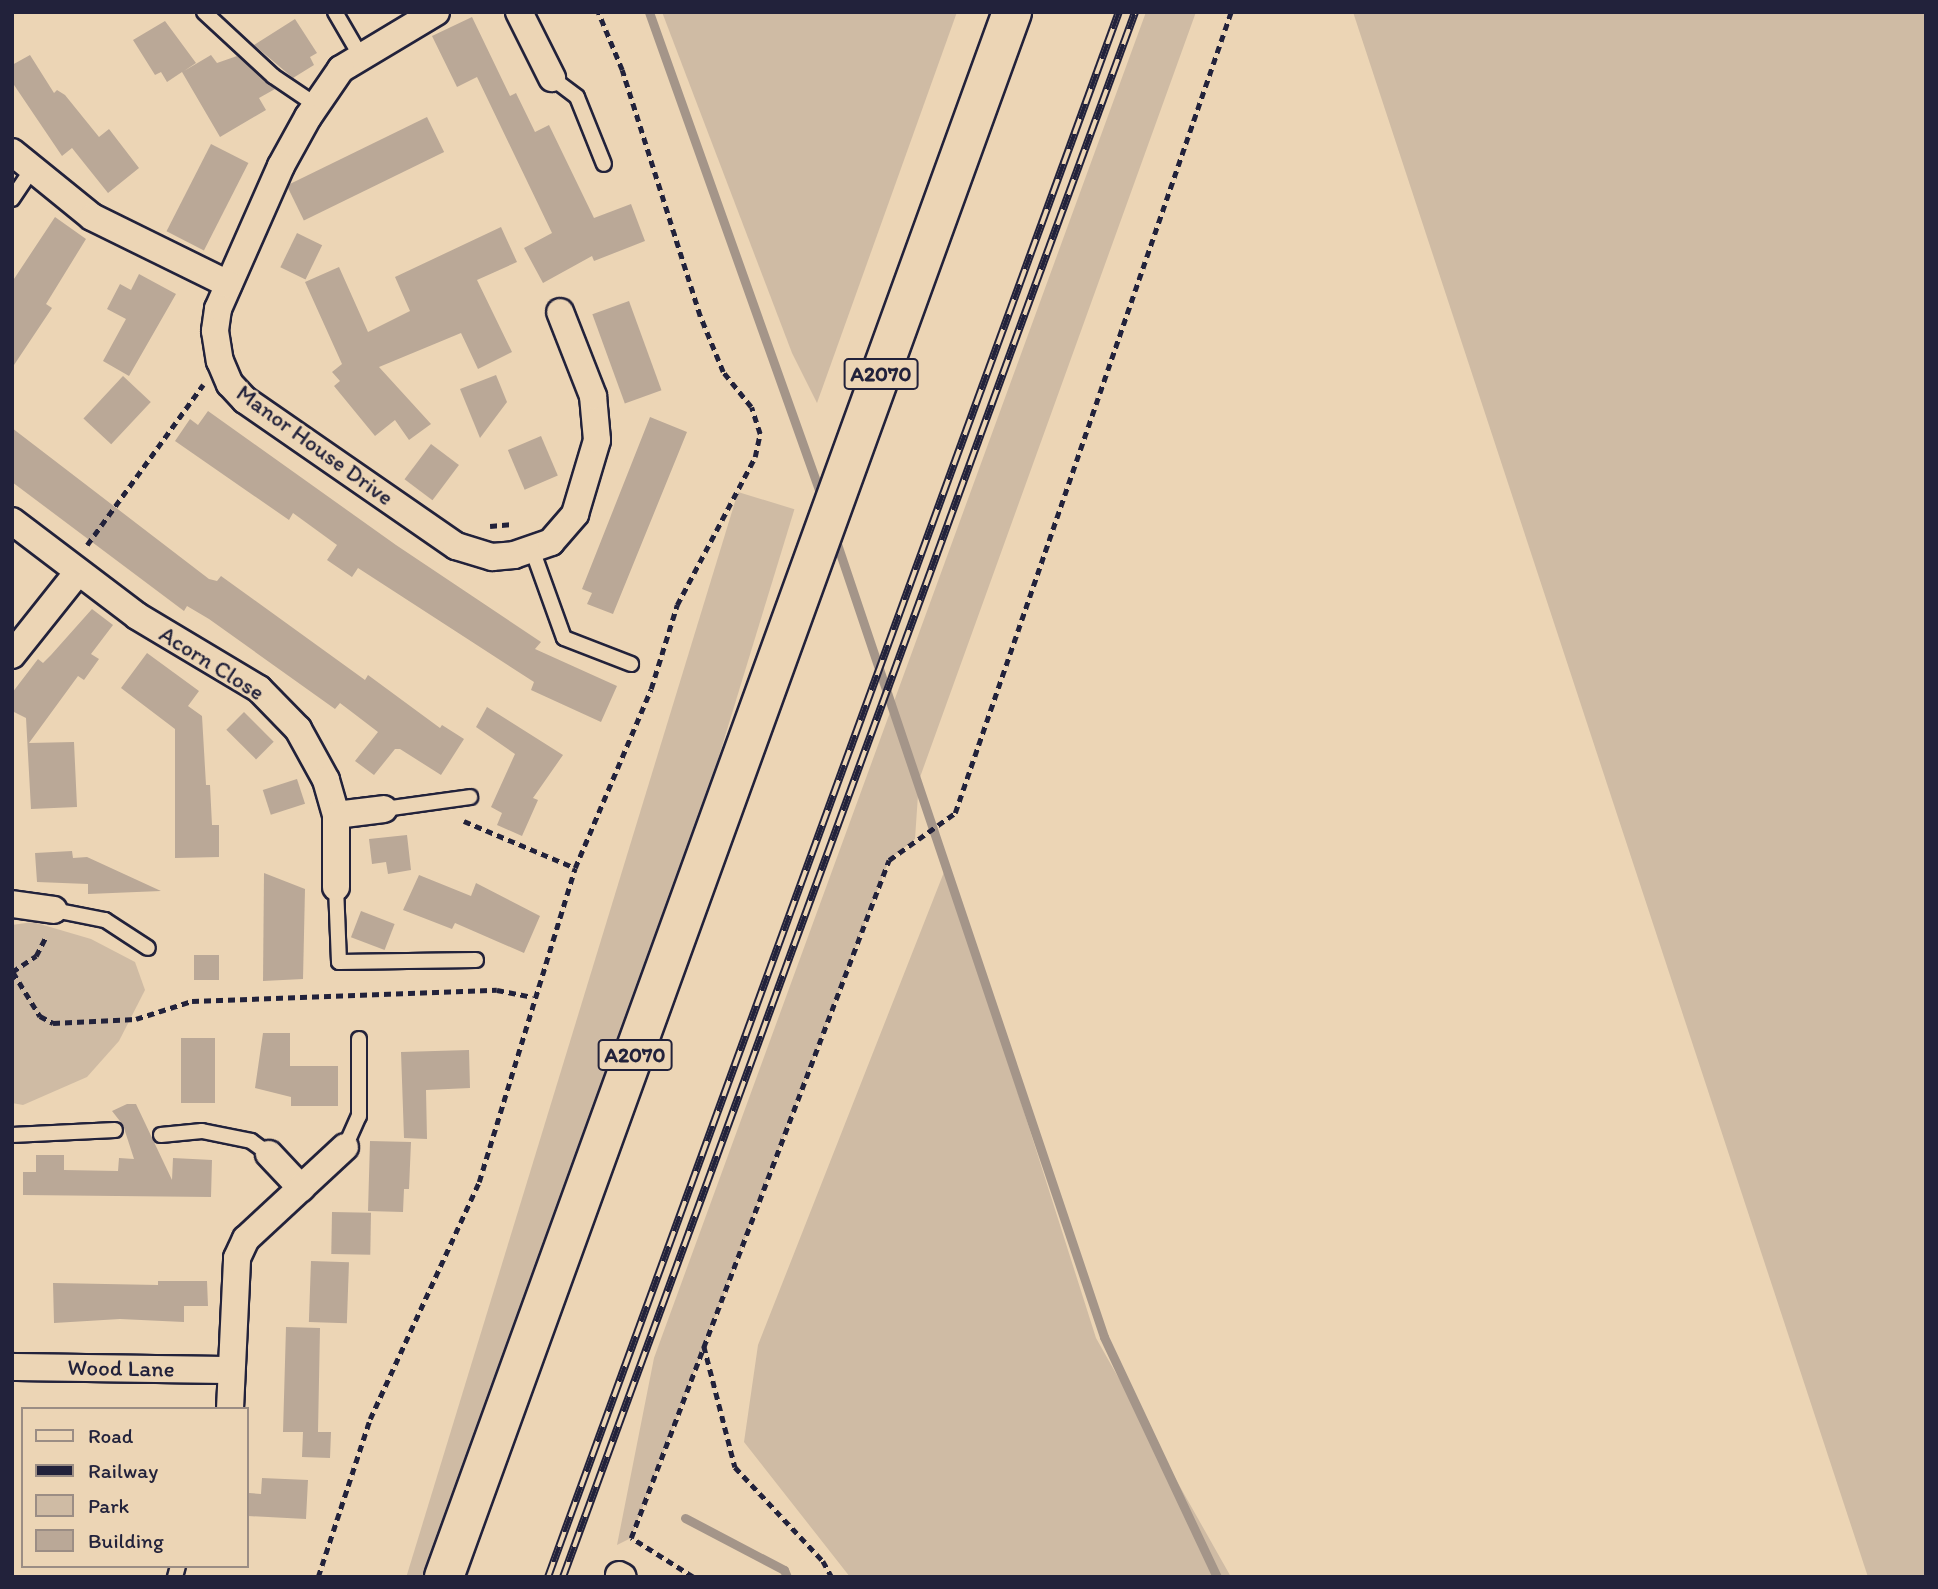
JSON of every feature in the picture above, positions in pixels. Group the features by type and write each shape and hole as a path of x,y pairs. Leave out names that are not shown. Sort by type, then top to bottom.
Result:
{"highway":[{"name":"A2070","path":"444,1577 1012,12"}],"street":[{"name":"Manor House Drive","path":"436,12 359,55 341,69 316,105 281,166 228,284 215,331 219,361 230,384 246,400 456,546 492,557 533,552"},
{"path":"519,12 552,78"},
{"path":"22,160 92,216 228,284"},
{"path":"533,552 551,542 575,514 597,440 593,396 560,312"},
{"name":"Acorn Close","path":"12,521 169,636 270,698 314,754 337,815 337,887"},
{"path":"12,655 75,569"},
{"path":"337,815 384,809"},
{"path":"12,904 54,910"},
{"path":"230,1407 237,1258 246,1239 345,1147"},
{"path":"269,1154 301,1188"},
{"name":"Wood Lane","path":"12,1367 230,1370"}],"lane":[{"path":"204,12 272,76 316,105"},
{"path":"335,12 359,55"},
{"path":"552,78 577,97 604,164"},
{"path":"12,199 22,160"},
{"path":"533,552 564,638 631,664"},
{"path":"384,809 470,797"},
{"path":"337,887 339,962 476,960"},
{"path":"54,910 106,920 148,948"},
{"path":"345,1147 359,1116 359,1039"},
{"path":"12,1135 115,1130"},
{"path":"161,1135 177,1130 213,1133 251,1141 269,1154"}],"path":[{"path":"318,1577 370,1419 479,1182 533,997 575,868 651,689 682,592 755,457 760,435 751,407 723,372 700,316 622,70 598,12"},
{"path":"693,1577 631,1538 889,860 955,813 1231,12"},
{"path":"75,569 219,361"},
{"path":"434,531 525,520"},
{"path":"460,818 575,868"},
{"path":"54,910 36,956 12,972 40,1016 53,1023 136,1019 192,1001 497,990 533,997"},
{"path":"704,1346 735,1466 824,1561 832,1577"}],"green space":[{"path":"662,12 957,12 817,403 792,353"},
{"path":"1146,12 1196,12 919,780 915,839 889,860 631,1538 617,1545 654,1358"},
{"path":"1353,12 1926,12 1926,1577 1868,1577"},
{"path":"738,492 794,509 468,1577 406,1577"},
{"path":"946,867 1096,1338 1231,1577 850,1577 744,1442 758,1345"},
{"path":"33,922 91,939 135,962 145,990 119,1041 87,1077 23,1105 12,1103 12,925"}],"building":[{"path":"472,17 510,96 516,93 535,132 549,125 594,218 631,204 645,241 594,261 592,256 543,283 524,248 552,233 477,77 457,87 432,36"},
{"path":"295,19 317,53 310,57 314,65 293,78 254,45"},
{"path":"165,21 196,63 184,71 211,55 217,63 237,56 275,89 259,98 266,110 220,137 182,72 167,82 161,72 155,75 133,40"},
{"path":"30,55 54,93 57,90 65,95 99,137 109,129 139,168 108,193 72,148 62,156 12,82 12,65"},
{"path":"427,117 444,152 304,220 287,185"},
{"path":"211,144 248,163 204,250 167,231"},
{"path":"55,217 86,239 46,304 52,308 12,368 12,282"},
{"path":"501,227 517,262 477,280 512,352 478,369 461,333 379,367 431,424 409,440 395,420 375,436 334,386 340,381 332,372 342,364 305,282 339,267 368,332 410,311 395,277"},
{"path":"297,233 322,245 306,279 280,267"},
{"path":"139,274 176,294 129,376 103,361 126,319 107,309 120,284 131,290"},
{"path":"629,301 661,390 625,404 592,314"},
{"path":"496,375 507,402 480,438 460,389"},
{"path":"123,376 151,402 111,444 83,418"},
{"path":"208,411 396,545 541,642 535,649 617,686 601,722 531,690 534,682 358,568 352,577 327,560 337,545 293,513 289,520 175,441 190,419 198,425"},
{"path":"650,417 687,432 613,614 587,604 592,593 582,589"},
{"path":"12,428 209,579 217,581 221,576 365,680 368,675 440,728 442,725 464,739 441,775 400,749 395,749 374,775 355,761 378,732 340,703 335,709 209,619 187,606 184,611 12,482"},
{"path":"541,436 558,476 525,490 508,450"},
{"path":"431,444 459,465 432,500 405,479"},
{"path":"92,609 113,625 91,654 99,659 84,680 78,676 29,743 74,742 77,807 31,809 26,718 12,711 12,693 38,659 43,663"},
{"path":"147,653 199,691 188,706 202,716 206,785 210,785 212,825 219,825 219,857 175,858 175,729 121,688"},
{"path":"487,707 563,755 533,798 538,800 522,836 497,825 502,813 491,807 515,754 476,727"},
{"path":"244,712 274,742 256,759 226,730"},
{"path":"297,779 305,804 271,815 263,790"},
{"path":"407,835 411,870 388,874 386,862 372,864 369,839"},
{"path":"72,851 73,858 87,857 161,891 88,894 88,884 37,882 35,853"},
{"path":"264,873 305,889 303,979 263,981"},
{"path":"419,875 471,896 476,883 540,916 524,953 455,923 452,929 403,910"},
{"path":"361,911 395,924 385,950 351,937"},
{"path":"194,955 219,955 219,980 194,980"},
{"path":"263,1033 290,1033 290,1066 338,1066 338,1106 291,1106 291,1097 255,1088"},
{"path":"181,1038 215,1038 215,1103 181,1103"},
{"path":"469,1050 470,1088 426,1090 427,1139 404,1138 401,1052"},
{"path":"127,1104 136,1104 172,1180 173,1158 212,1160 211,1197 23,1195 23,1172 36,1172 36,1155 64,1155 64,1170 118,1171 119,1158 134,1159 123,1125 112,1111"},
{"path":"370,1141 411,1142 409,1189 404,1189 403,1212 368,1211"},
{"path":"332,1212 371,1213 370,1255 331,1254"},
{"path":"311,1261 349,1262 347,1323 309,1322"},
{"path":"158,1281 207,1281 208,1306 184,1306 184,1322 120,1319 54,1323 53,1283 158,1285"},
{"path":"286,1327 320,1328 318,1432 331,1432 330,1458 302,1457 303,1432 283,1432"},
{"path":"262,1478 308,1480 306,1519 248,1516 249,1493 261,1494"}],"waterway":[{"path":"649,12 822,498"},
{"path":"835,538 1104,1337 1217,1577"},
{"path":"685,1518 784,1570 787,1577"}],"railway":[{"path":"548,1577 1119,12"},
{"path":"563,1577 1135,12"}]}
